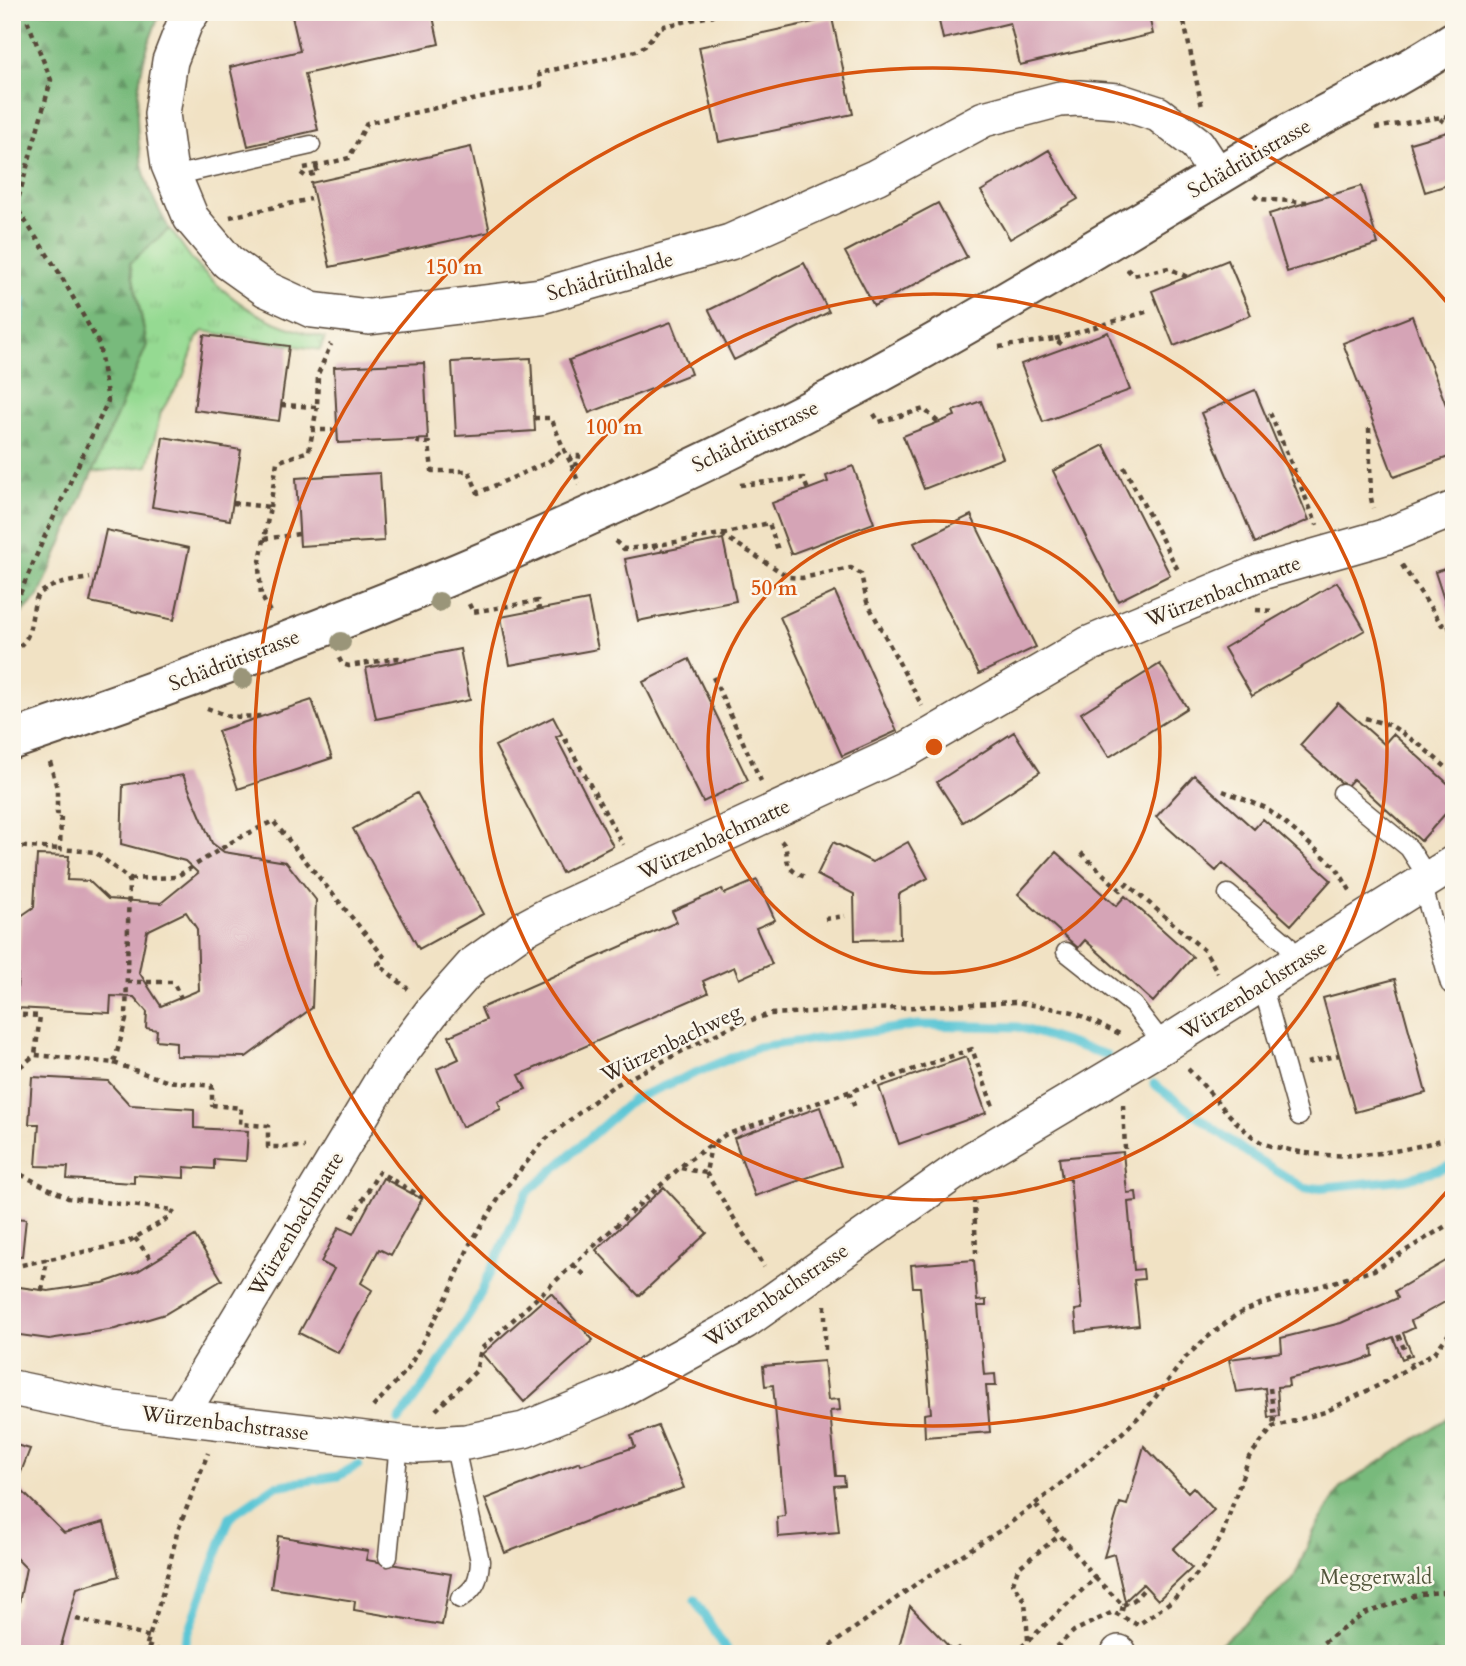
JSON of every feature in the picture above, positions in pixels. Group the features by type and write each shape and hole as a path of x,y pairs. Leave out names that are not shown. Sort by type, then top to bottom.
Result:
{"main road":[{"name":"Schädrütistrasse","path":"12,740 159,689 422,588 730,450 1235,184 1294,131 1399,75 1454,41"}],"street":[{"name":"Schädrütihalde","path":"192,12 170,61 162,114 173,176 191,218 228,262 266,289 312,310 369,317 541,296 730,243 876,177 984,119 1060,99 1118,101 1157,114 1197,144 1235,184"},
{"name":"Würzenbachmatte","path":"180,1416 391,1066 433,1009 473,965 525,928 908,749 1089,644 1261,572 1384,537 1454,509"},
{"name":"Würzenbachstrasse","path":"12,1388 113,1409 347,1439 426,1444 524,1430 618,1391 745,1321 963,1166 1164,1045 1435,875"}],"lane":[{"path":"173,176 311,145"},
{"path":"1342,793 1409,848 1435,875 1450,984"},
{"path":"1228,894 1286,943 1298,961"},
{"path":"1066,952 1133,1005 1164,1045"},
{"path":"1249,992 1299,1116"},
{"path":"388,1557 426,1444"},
{"path":"426,1444 480,1561 479,1580 472,1591 460,1599"}],"path":[{"path":"12,612 108,401 99,344 60,274 16,207 51,80 24,12"},
{"path":"304,168 349,158 367,123 541,85 539,73 636,51 645,46 660,27 728,12"},
{"path":"1182,12 1203,111"},
{"path":"1364,125 1376,128 1454,115"},
{"path":"1440,119 1454,128"},
{"path":"305,176 318,173"},
{"path":"1235,184 1258,199 1307,202"},
{"path":"196,224 311,199"},
{"path":"1125,267 1133,275 1169,268 1187,277"},
{"path":"991,348 1055,339 1149,311"},
{"path":"274,619 261,595 259,567 277,462 309,452 317,407 318,374 333,337"},
{"path":"1055,339 1065,347"},
{"path":"281,405 317,407"},
{"path":"872,412 880,422 924,409 938,422"},
{"path":"1270,413 1315,519 1326,554"},
{"path":"534,418 551,418 569,460 572,464 578,464 580,459 574,456 570,460 570,461 575,474 580,486"},
{"path":"1369,428 1370,498 1384,537 1442,625 1448,623 1454,643"},
{"path":"311,430 337,430"},
{"path":"418,439 418,442 429,443 432,471 469,471 478,493 548,462 564,449"},
{"path":"1124,467 1174,561 1191,600"},
{"path":"734,483 737,485 803,478 808,490"},
{"path":"233,503 270,507"},
{"path":"612,538 624,549 721,534 769,523 779,553"},
{"path":"264,538 299,534"},
{"path":"721,534 789,577 802,578 851,568 857,570 867,602 915,692"},
{"path":"653,546 662,551"},
{"path":"12,653 26,638 34,616 35,600 39,594 55,586 90,578"},
{"path":"468,601 473,611 538,601 539,610"},
{"path":"338,656 342,664 349,666 398,658 407,660"},
{"path":"713,677 769,813 769,832 786,845 791,869 805,877"},
{"path":"204,707 231,717 264,716"},
{"path":"1365,718 1392,726 1454,774"},
{"path":"565,739 617,832 636,875"},
{"path":"49,759 57,788 57,813 61,813 60,849"},
{"path":"1223,791 1264,807 1336,867 1367,919"},
{"path":"12,846 95,852 129,879 176,877 235,840 272,821 385,958 379,964 433,1009"},
{"path":"1082,853 1120,890 1127,884 1249,992"},
{"path":"114,1063 126,1020 129,879"},
{"path":"825,919 845,916"},
{"path":"127,982 173,982 181,998"},
{"name":"Würzenbachweg","path":"347,1439 408,1369 448,1295 470,1244 506,1187 546,1139 612,1087 730,1027 770,1014 1016,1002 1073,1012 1125,1036"},
{"path":"12,1014 40,1016 35,1055"},
{"path":"426,1444 425,1421 476,1371 481,1349 680,1168 725,1135 972,1049 1004,1140"},
{"path":"12,1073 35,1055 114,1063 166,1081 212,1086 212,1105 240,1108 240,1124 268,1126 268,1147 316,1147"},
{"path":"1297,1066 1339,1055"},
{"path":"849,1092 855,1108"},
{"path":"711,1145 706,1173 781,1295"},
{"path":"963,1166 973,1182 976,1254"},
{"path":"680,1168 706,1173"},
{"path":"12,1170 68,1198 175,1210 165,1220 126,1243 12,1266"},
{"path":"352,1218 379,1172 424,1198"},
{"path":"825,1654 827,1649 916,1584 961,1557 1035,1504 1122,1433 1145,1411 1186,1357 1236,1315 1260,1304 1374,1270 1454,1221"},
{"path":"135,1238 153,1262"},
{"path":"42,1290 47,1258"},
{"path":"573,1265 587,1277"},
{"path":"812,1273 825,1288 825,1352"},
{"path":"1273,1427 1325,1412 1354,1398 1435,1352 1454,1327"},
{"path":"1398,1335 1411,1364"},
{"path":"1049,1654 1074,1631 1114,1612 1138,1625 1173,1600 1203,1567 1222,1536 1249,1457 1273,1427 1275,1417 1270,1388"},
{"path":"144,1654 177,1533 206,1460 214,1421"},
{"path":"1035,1504 1095,1578 1124,1605"},
{"path":"1028,1640 1025,1601 1013,1583 1018,1568 1060,1535"},
{"path":"1014,1654 1095,1578"},
{"path":"1121,1615 1124,1605 1134,1600 1146,1587"},
{"path":"1307,1654 1364,1615 1420,1594 1454,1591"},
{"path":"76,1619 150,1637"},
{"path":"147,1646 169,1654"}],"green space":[{"path":"12,12 161,12 141,74 137,116 146,180 169,229 130,263 147,345 39,596 12,623"},
{"path":"169,229 196,264 240,303 286,327 325,338 320,350 203,331 197,338 183,377 161,412 148,466 91,472 147,345 130,263"},
{"name":"Meggerwald","path":"1454,1414 1454,1654 1209,1654 1293,1580 1314,1531 1341,1487"}],"building":[{"path":"291,12 432,12 439,44 305,74 318,130 248,146 230,67 300,51"},
{"path":"937,12 1148,12 1153,34 1020,65 1010,23 943,39"},
{"path":"832,18 853,114 719,142 699,47"},
{"path":"1454,130 1454,183 1425,192 1410,143"},
{"path":"471,147 490,232 330,267 311,183"},
{"path":"1049,150 1078,199 1010,239 981,191"},
{"path":"1361,186 1378,244 1287,272 1269,214"},
{"path":"938,203 967,257 874,306 845,252"},
{"path":"1228,260 1251,315 1174,346 1152,291"},
{"path":"804,263 829,312 734,360 709,310"},
{"path":"1412,316 1454,426 1454,455 1394,477 1343,343"},
{"path":"671,322 691,374 589,413 569,360"},
{"path":"1108,332 1130,390 1043,422 1021,364"},
{"path":"204,335 289,346 279,421 194,410"},
{"path":"531,358 535,431 456,436 452,362"},
{"path":"424,363 428,439 338,443 334,367"},
{"path":"1255,390 1309,520 1255,543 1201,413"},
{"path":"981,401 1003,458 924,489 903,436 955,416 953,411"},
{"path":"163,437 241,450 230,520 152,507"},
{"path":"1104,445 1170,575 1118,601 1053,471"},
{"path":"853,466 874,523 791,554 772,503 828,482 826,476"},
{"path":"380,473 384,541 300,546 296,478"},
{"path":"971,515 1036,647 979,674 914,543"},
{"path":"106,530 189,548 174,620 90,602"},
{"path":"723,539 736,601 638,621 625,559"},
{"path":"1454,566 1454,627 1453,627 1435,572"},
{"path":"1337,582 1365,630 1252,696 1224,648"},
{"path":"835,592 897,731 842,756 780,617"},
{"path":"588,600 598,649 510,665 501,617"},
{"path":"460,649 470,700 376,719 366,668"},
{"path":"689,659 748,780 703,802 643,682"},
{"path":"1160,664 1187,708 1109,757 1081,713"},
{"path":"312,700 332,758 238,789 218,731"},
{"path":"1338,703 1384,744 1393,734 1454,789 1454,804 1421,841 1353,779 1346,787 1300,745"},
{"path":"553,717 562,734 556,737 613,846 562,873 495,746"},
{"path":"1014,732 1040,772 963,822 937,782"},
{"path":"183,775 212,843 224,852 286,862 316,900 312,1008 246,1057 176,1056 176,1042 156,1040 157,1030 146,1028 147,1012 134,997 111,996 110,1013 16,1008 21,916 34,907 37,855 69,856 67,880 89,881 108,899 161,903 198,873 185,861 121,844 123,785","holes":["186,912 197,929 199,990 161,1006 139,972 147,931"]},
{"path":"1194,775 1254,829 1263,819 1331,880 1291,925 1223,863 1216,871 1156,817"},
{"path":"417,793 483,914 419,949 353,829"},
{"path":"833,842 872,862 908,842 928,878 899,894 900,939 855,940 854,894 817,875"},
{"path":"1056,852 1116,906 1125,896 1193,957 1153,1002 1085,940 1078,948 1018,894"},
{"path":"757,880 775,920 756,928 772,964 739,979 734,967 703,981 708,993 519,1075 526,1089 498,1101 501,1109 462,1127 437,1069 459,1059 449,1036 486,1020 481,1008 677,922 672,911 722,889 724,894"},
{"path":"1395,979 1426,1093 1355,1112 1323,998"},
{"path":"966,1057 986,1113 899,1144 879,1087"},
{"path":"32,1077 108,1081 130,1105 194,1109 194,1128 248,1131 246,1161 214,1159 214,1169 184,1167 184,1178 134,1175 134,1183 67,1179 68,1167 36,1166 39,1124 29,1124"},
{"path":"820,1107 841,1166 755,1196 734,1138"},
{"path":"1123,1152 1127,1193 1136,1192 1137,1201 1128,1202 1134,1270 1143,1269 1144,1279 1134,1280 1139,1325 1077,1332 1075,1310 1082,1309 1070,1179 1062,1179 1059,1158"},
{"path":"383,1178 422,1199 391,1255 379,1249 361,1283 372,1290 338,1353 299,1333 334,1269 321,1262 339,1227 353,1234"},
{"path":"664,1187 707,1233 639,1296 596,1250"},
{"path":"12,1218 26,1219 22,1256 12,1255"},
{"path":"195,1236 222,1280 165,1314 115,1329 49,1339 12,1334 12,1286 48,1291 103,1283 138,1271"},
{"path":"1451,1258 1454,1263 1454,1297 1411,1321 1414,1328 1403,1333 1412,1355 1402,1359 1393,1337 1372,1346 1373,1356 1288,1379 1289,1386 1277,1387 1279,1416 1268,1417 1265,1388 1236,1392 1229,1359 1282,1352 1281,1338 1341,1323 1398,1298 1395,1291"},
{"path":"974,1260 977,1301 986,1300 986,1306 978,1306 984,1375 995,1374 996,1386 986,1386 990,1432 925,1437 924,1414 931,1413 920,1287 913,1287 911,1265"},
{"path":"551,1293 593,1340 524,1402 482,1354"},
{"path":"824,1361 828,1400 839,1399 840,1410 830,1411 836,1476 844,1476 845,1485 834,1486 839,1532 778,1537 777,1517 785,1516 773,1385 765,1386 763,1366"},
{"path":"658,1426 684,1488 597,1517 505,1553 485,1499 580,1462 581,1465 635,1447 631,1436"},
{"path":"12,1444 30,1449 16,1485 64,1533 104,1522 119,1576 77,1588 60,1650 64,1654 12,1654 12,1622 26,1568 12,1554"},
{"path":"1144,1446 1188,1492 1193,1487 1214,1510 1173,1549 1192,1568 1158,1600 1143,1584 1125,1601 1114,1554 1104,1557 1120,1503 1127,1505"},
{"path":"278,1536 368,1551 366,1560 451,1574 442,1625 354,1610 355,1601 271,1588"},
{"path":"910,1606 953,1651 958,1647 965,1654 897,1654"}],"waterway":[{"path":"12,361 22,300"},
{"path":"399,1420 429,1379 473,1309 527,1193 633,1099 758,1047 918,1025 1018,1027 1107,1055"},
{"path":"1154,1084 1246,1152 1306,1189 1406,1179 1454,1165"},
{"path":"181,1654 230,1517 275,1486 338,1476 358,1465"},
{"path":"695,1600 729,1654"}]}
